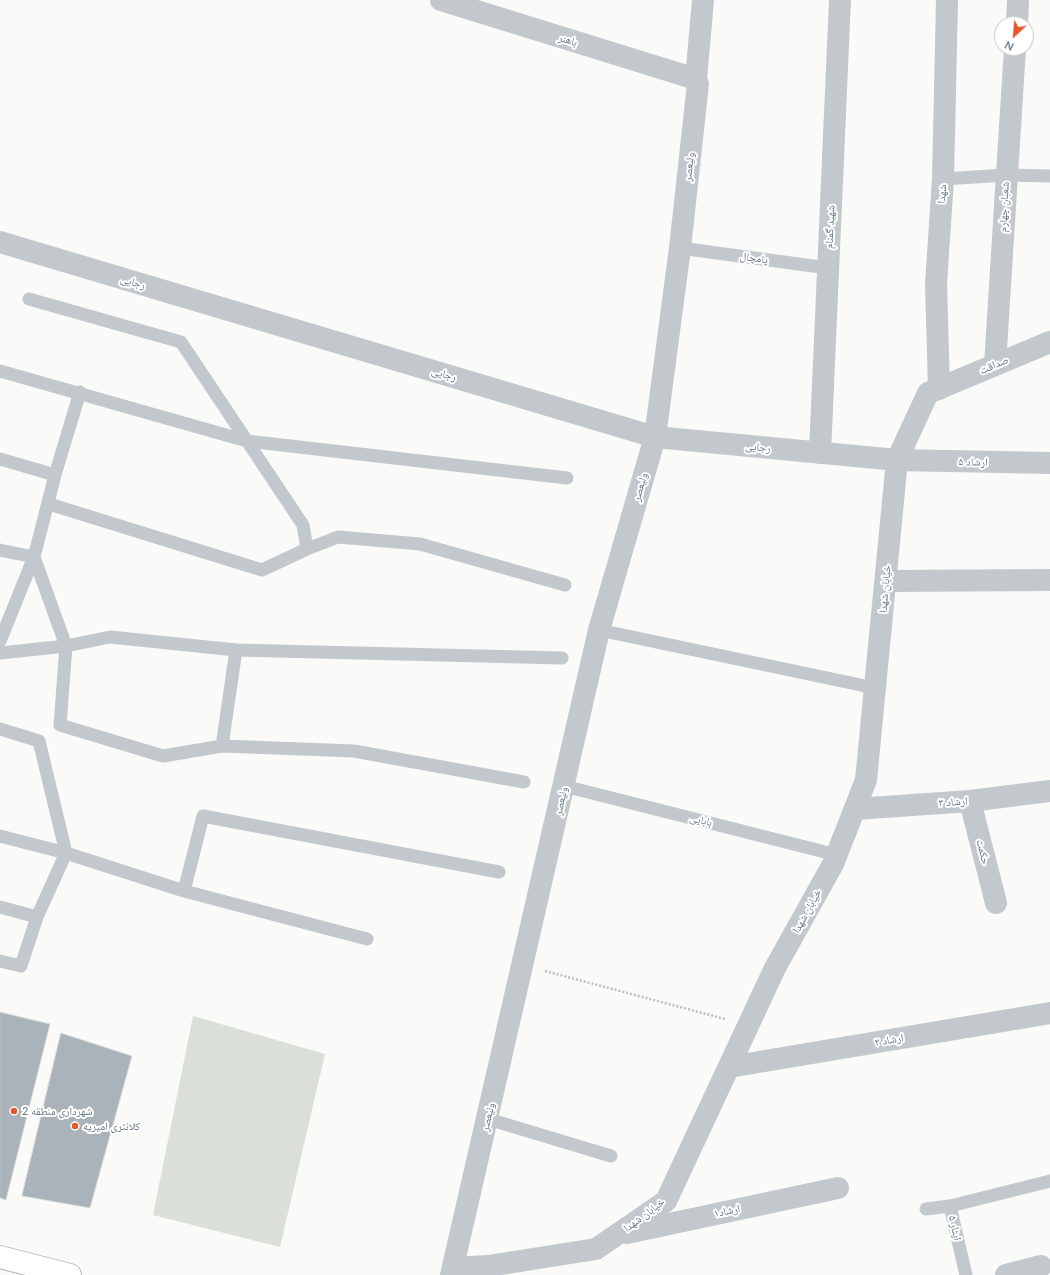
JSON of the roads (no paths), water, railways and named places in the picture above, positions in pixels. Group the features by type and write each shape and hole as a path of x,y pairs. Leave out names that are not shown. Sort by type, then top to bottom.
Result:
{"main road":[{"path":"0,1257 70,1275"}],"street":[{"name":"باهنر","path":"441,0 696,79"},
{"name":"ولیعصر","path":"453,1272 599,630 655,437 680,248 698,84 696,79 703,0"},
{"name":"شهید گمنام","path":"820,453 840,0"},
{"name":"شهدا","path":"939,389 936,284 943,179 947,0"},
{"path":"1017,16 1018,0"},
{"name":"شعبان چهارم","path":"995,365 1014,56"},
{"name":"رجایی","path":"0,242 655,437 897,460"},
{"name":"صداقت","path":"939,389 1050,342"},
{"name":"خیابان شهدا","path":"453,1272 596,1249 666,1201 775,968 837,855 866,780 897,460 928,393 939,389"},
{"name":"ارشاد ۵","path":"897,460 1050,463"},
{"path":"886,581 1050,580"},
{"name":"ارشاد ۳","path":"855,808 970,801 1050,791"},
{"name":"حکمت","path":"970,801 996,903"},
{"name":"ارشاد ۲","path":"729,1067 1050,1013"},
{"name":"ارشاد۱","path":"616,1235 838,1188"},
{"path":"1006,1275 1042,1266"}],"lane":[{"path":"943,179 1006,175 1050,176"},
{"name":"پامچال","path":"680,248 828,268"},
{"path":"29,299 181,342 304,525 307,549"},
{"path":"0,370 247,441 567,478"},
{"path":"0,641 34,557 49,504 55,475 80,392"},
{"path":"0,459 55,475"},
{"path":"49,504 262,570 307,549 338,537 420,544 566,585"},
{"path":"0,550 34,557"},
{"path":"34,557 66,646 60,725 163,756 222,746 354,751 524,782"},
{"path":"599,630 875,688"},
{"path":"0,653 66,646 110,637 236,650 562,658"},
{"path":"222,746 236,650"},
{"path":"0,729 39,741 66,853 37,917 21,966 0,961"},
{"name":"بابایی","path":"564,786 837,855"},
{"path":"184,891 203,816 499,872"},
{"path":"0,836 66,853 184,891 367,939"},
{"path":"0,907 37,917"},
{"path":"488,1119 612,1156"},
{"path":"950,1206 1050,1181"},
{"name":"ایثار ۵","path":"926,1209 950,1206 966,1275"}],"place":[{"name":"شهرداری منطقه 2","path":"14,1111"},
{"name":"کلانتری امیریه","path":"75,1126"}]}
